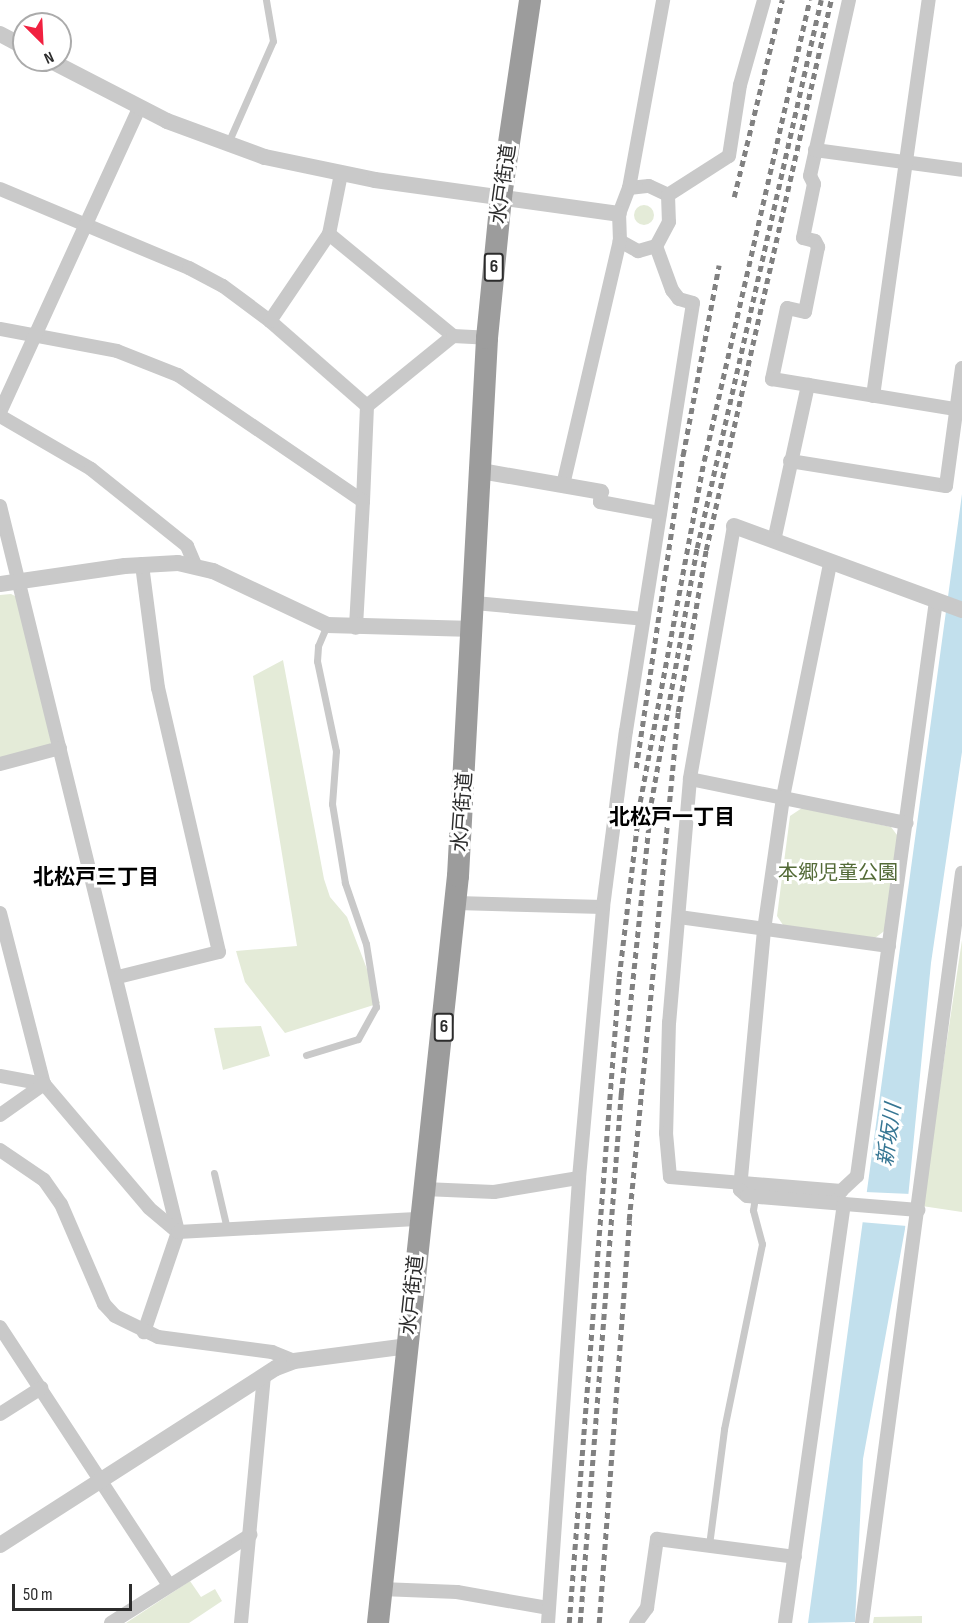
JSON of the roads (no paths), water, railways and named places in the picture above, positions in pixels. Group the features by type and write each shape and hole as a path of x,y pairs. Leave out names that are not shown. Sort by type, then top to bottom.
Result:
{"highway":[{"name":"水戸街道","path":"378,1623 456,903 474,629 487,338 501,196 530,0"}],"street":[{"path":"563,485 620,241 620,214 629,188 663,0"},
{"path":"668,195 729,156 740,86 764,0"},
{"path":"849,0 810,176 814,184 803,238 815,241 818,247 805,312 787,308 772,379 956,409"},
{"path":"873,396 929,0"},
{"path":"72,72 139,108 227,145 341,174 620,214"},
{"path":"139,108 0,414 92,469 187,546 195,565"},
{"path":"815,150 962,170"},
{"path":"270,321 329,234 341,174"},
{"path":"629,188 649,186 668,195"},
{"path":"0,189 215,281 270,321 367,406"},
{"path":"620,241 638,251 656,246 669,222 668,195"},
{"path":"329,234 453,336 487,338"},
{"path":"548,1623 579,1178 603,907 660,513 662,480 693,303 679,299 672,290 656,246"},
{"path":"0,329 117,351 178,375 363,501"},
{"path":"356,628 367,406 453,336"},
{"path":"790,461 946,486 962,368"},
{"path":"774,541 808,385"},
{"path":"481,471 601,492 600,502 660,513"},
{"path":"0,506 118,977 178,1232 177,1242 144,1332"},
{"path":"936,602 857,1176 842,1191 741,1180 670,1178 666,1100 690,779 734,526 830,564 962,610"},
{"path":"118,977 219,952 158,688 142,564"},
{"path":"0,584 142,564 195,565 327,625 356,628 474,629"},
{"path":"830,564 783,798 764,930 741,1180 742,1194 755,1197 914,1209"},
{"path":"475,603 643,619"},
{"path":"0,764 60,748"},
{"path":"690,779 907,823"},
{"path":"862,1623 914,1209 962,873"},
{"path":"456,903 603,907"},
{"path":"0,913 44,1084 149,1208 178,1232 227,1232 421,1219"},
{"path":"679,918 889,946"},
{"path":"0,1076 44,1084"},
{"path":"0,1115 44,1084"},
{"path":"0,1150 44,1180 61,1204 104,1304 144,1332 158,1337 272,1352 294,1361"},
{"path":"424,1189 494,1192 579,1178"},
{"path":"785,1623 844,1204"},
{"path":"0,1327 168,1584"},
{"path":"0,1545 264,1377 294,1361 408,1346"},
{"path":"241,1623 264,1377"},
{"path":"0,1414 41,1388"},
{"path":"111,1623 168,1584 249,1535"},
{"path":"636,1623 647,1608 657,1539 795,1557"},
{"path":"381,1589 457,1592 548,1608"}],"lane":[{"path":"227,145 273,41 266,0"},
{"path":"306,1055 358,1039 376,1007 366,944 345,883 332,804 336,751 317,662 318,646 327,625"},
{"path":"214,1173 227,1232"},
{"path":"709,1545 724,1429 762,1244 753,1210 755,1197"}],"water":[{"name":"新坂川","path":"962,494 962,752 931,963 905,1229 863,1459 855,1622 808,1623"}],"railway":[{"path":"734,197 782,0"},
{"path":"569,1623 619,977 640,802 704,461 810,0"},
{"path":"580,1623 621,1094 651,803 697,548 821,0"},
{"path":"599,1623 629,1220 678,712 706,550 831,0"},
{"path":"636,768 683,455 719,265"}],"district":[{"name":"北松戸一丁目","path":"672,818"},
{"name":"北松戸三丁目","path":"96,878"}],"park label":[{"name":"本郷児童公園","path":"838,873"}]}
